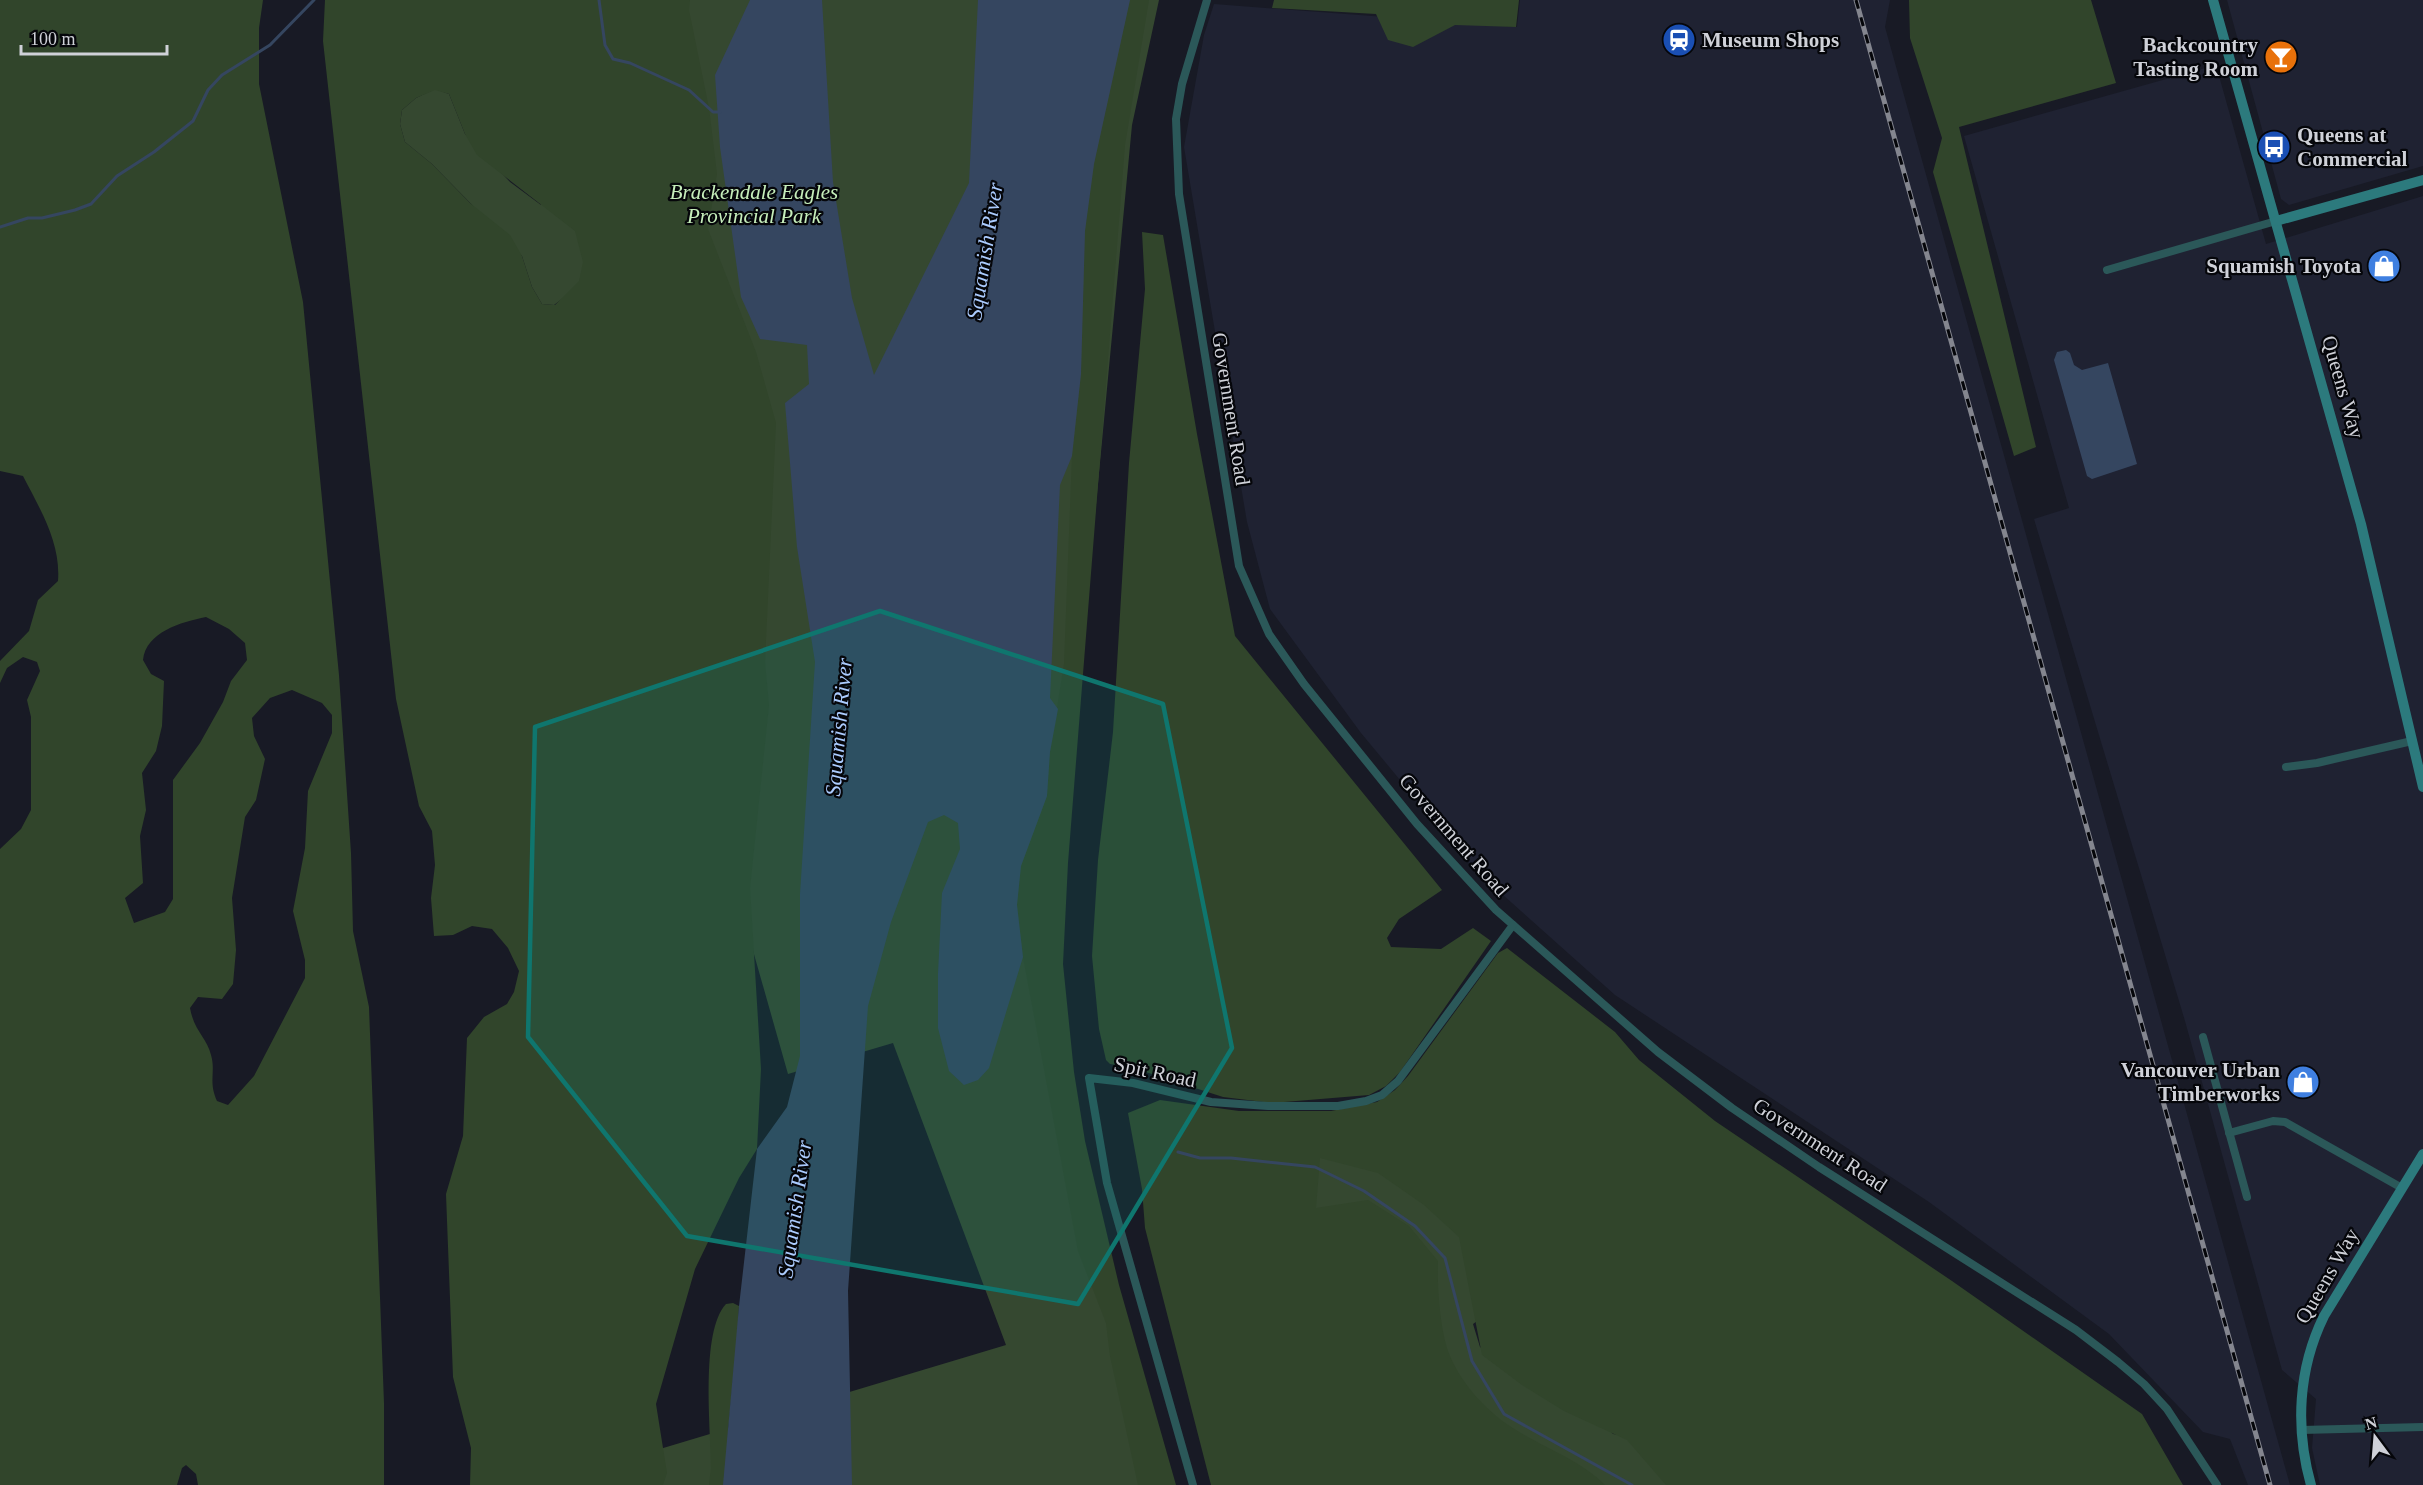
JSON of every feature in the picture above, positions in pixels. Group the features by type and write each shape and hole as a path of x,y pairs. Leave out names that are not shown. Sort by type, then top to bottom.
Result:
{"street":[{"name":"Government Road","path":"1207,0 1182,84 1176,119 1179,194 1239,567 1269,634 1304,684 1417,824 1496,910 1658,1052 1732,1108 1819,1167 2076,1330 2144,1384 2167,1409 2217,1485"},
{"name":"Queens Way","path":"2213,0 2364,534 2423,787"},
{"path":"2107,270 2423,180"},
{"path":"2286,767 2317,763 2412,741"},
{"name":"Spit Road","path":"1192,1485 1107,1183 1089,1078 1133,1083 1211,1102 1268,1106 1327,1106 1366,1101 1382,1095 1398,1081 1513,925"},
{"path":"2203,1038 2247,1197"},
{"path":"2229,1133 2273,1120 2285,1122 2402,1188"},
{"name":"Queens Way","path":"2311,1485 2301,1430 2304,1369 2311,1341 2423,1154"},
{"path":"2301,1430 2423,1427"}],"highlighted area":[{"path":"880,611 1163,704 1232,1048 1078,1304 687,1236 528,1037 535,727"}],"shaded area":[{"path":"1520,0 1890,0 1885,27 2290,1485 2248,1485 2230,1439 2203,1432 2109,1334 1929,1202 1615,995 1474,869 1361,733 1270,609 1247,522 1184,147 1204,35 1214,4 1517,27"},
{"path":"2227,0 2423,0 2423,166 2289,205 2281,199"},
{"path":"2216,65 2266,244 2423,196 2423,1485 2320,1485 2312,1448 2316,1399 2282,1370 2185,1021 2034,519 2069,508 1964,136"}],"green space":[{"path":"0,0 263,0 259,28 259,84 303,302 339,675 351,853 353,931 369,1007 384,1403 384,1485 198,1485 196,1474 186,1465 182,1468 177,1485 0,1485 0,849 21,829 31,810 31,717 27,700 40,671 37,662 23,657 7,668 0,683 0,661 29,631 38,600 58,581 58,567 48,527 23,476 0,471","holes":["206,617 229,629 245,643 247,660 231,681 223,702 200,743 173,780 173,899 165,912 134,923 125,898 143,883 140,836 146,810 142,773 156,751 162,726 164,681 151,674 143,660 146,650 158,635 176,625","292,690 322,703 332,715 332,733 308,791 305,848 293,911 305,960 305,978 254,1076 228,1105 217,1101 214,1094 211,1055 194,1023 190,1008 198,997 222,999 233,984 236,950 232,898 245,817 256,800 265,759 254,736 252,718 270,698"]},
{"path":"325,0 690,0 689,10 709,108 717,174 708,229 756,352 776,423 765,662 769,705 750,888 761,1069 757,1149 739,1178 695,1269 656,1404 667,1473 663,1485 470,1485 471,1448 453,1377 446,1194 463,1136 467,1038 484,1017 507,1004 514,992 519,971 508,948 492,929 472,926 453,935 434,936 431,898 435,865 432,831 419,806 396,699 323,41","holes":["435,90 449,94 465,134 477,155 575,231 583,262 579,281 555,305 542,304 532,287 522,256 510,235 470,203 432,164 405,142 400,124 402,110 416,98"]},
{"name":"Brackendale Eagles Provincial Park","path":"483,0 1159,0 1132,125 1055,937 1059,1040 1162,1485 540,1485 1006,1345 893,1043 788,1074 567,295 554,305 542,304 532,287 522,256 432,164 405,142 400,124 402,110 416,98 435,89 449,94 465,134 510,182 541,205"},
{"path":"1130,0 1149,0 1125,145 1068,863 1063,964 1074,1072 1085,1141 1119,1285 1176,1485 1138,1485 1110,1356 1106,1323 1078,1251 1023,957 1017,905 1021,866 1047,796 1050,752 1064,664 1072,456 1081,374 1085,231 1094,164"},
{"path":"1274,0 1519,0 1516,27 1455,25 1413,47 1388,40 1376,14 1272,8"},
{"path":"1909,0 2091,0 2116,83 1959,127 2036,447 2014,456 1933,172 1942,138 1910,38"},
{"path":"1142,232 1163,235 1235,636 1442,890 1399,919 1387,938 1391,947 1441,949 1473,928 1491,941 1400,1072 1386,1086 1369,1095 1272,1103 1223,1097 1130,1067 1110,1064 1106,1060 1099,1029 1092,956 1098,860 1113,732 1129,463 1145,289"},
{"path":"1507,948 1615,1032 1639,1060 1715,1121 1952,1281 2142,1414 2183,1485 1666,1485 1627,1440 1564,1411 1522,1385 1482,1355 1459,1237 1424,1205 1378,1173 1320,1158 1316,1208 1368,1200 1409,1226 1438,1261 1440,1309 1447,1346 1455,1367 1477,1398 1506,1423 1574,1462 1605,1485 1211,1485 1145,1228 1142,1189 1128,1113 1160,1100 1239,1111 1331,1111 1377,1102 1395,1090 1408,1076 1498,953"},
{"path":"1208,1129 1365,1145 1454,1204 1488,1313 1473,1324 1480,1347 1536,1390 1605,1426 1613,1434 1633,1437 1675,1485 1231,1485"},
{"path":"733,1303 739,1306 738,1328 723,1485 709,1485 711,1468 710,1358 718,1317 726,1304"}],"water":[{"name":"Squamish River","path":"750,0 822,0 833,182 852,298 874,375 969,183 978,0 1130,0 1094,164 1085,231 1081,374 1072,456 1060,485 1050,698 1058,709 1050,752 1047,796 1021,866 1017,905 1023,957 989,1068 978,1080 964,1085 949,1071 938,1028 942,893 960,849 958,823 944,815 928,822 891,922 868,1006 848,1291 852,1485 723,1485 739,1306 757,1149 787,1107 800,1056 800,894 815,662 797,547 785,403 809,384 807,345 760,339 741,297 720,147 715,75"},
{"path":"2066,350 2070,353 2074,365 2082,370 2108,363 2137,464 2092,479 2087,476 2054,360 2057,352"}],"waterway":[{"path":"0,227 28,218 42,218 75,210 91,204 117,176 154,152 193,121 208,90 222,75 270,45 314,0"},
{"path":"599,0 605,45 613,59 630,63 689,90 713,112 720,112"},
{"path":"1178,1152 1200,1158 1231,1158 1315,1167 1364,1191 1415,1226 1445,1258 1472,1361 1504,1414 1632,1485"}],"railway":[{"path":"1856,0 2270,1485"}],"place":[{"name":"Museum Shops","path":"1679,40"},
{"name":"Backcountry Tasting Room","path":"2281,57"},
{"name":"Queens at Commercial","path":"2274,147"},
{"name":"Squamish Toyota","path":"2384,266"},
{"name":"Vancouver Urban Timberworks","path":"2303,1082"}]}
